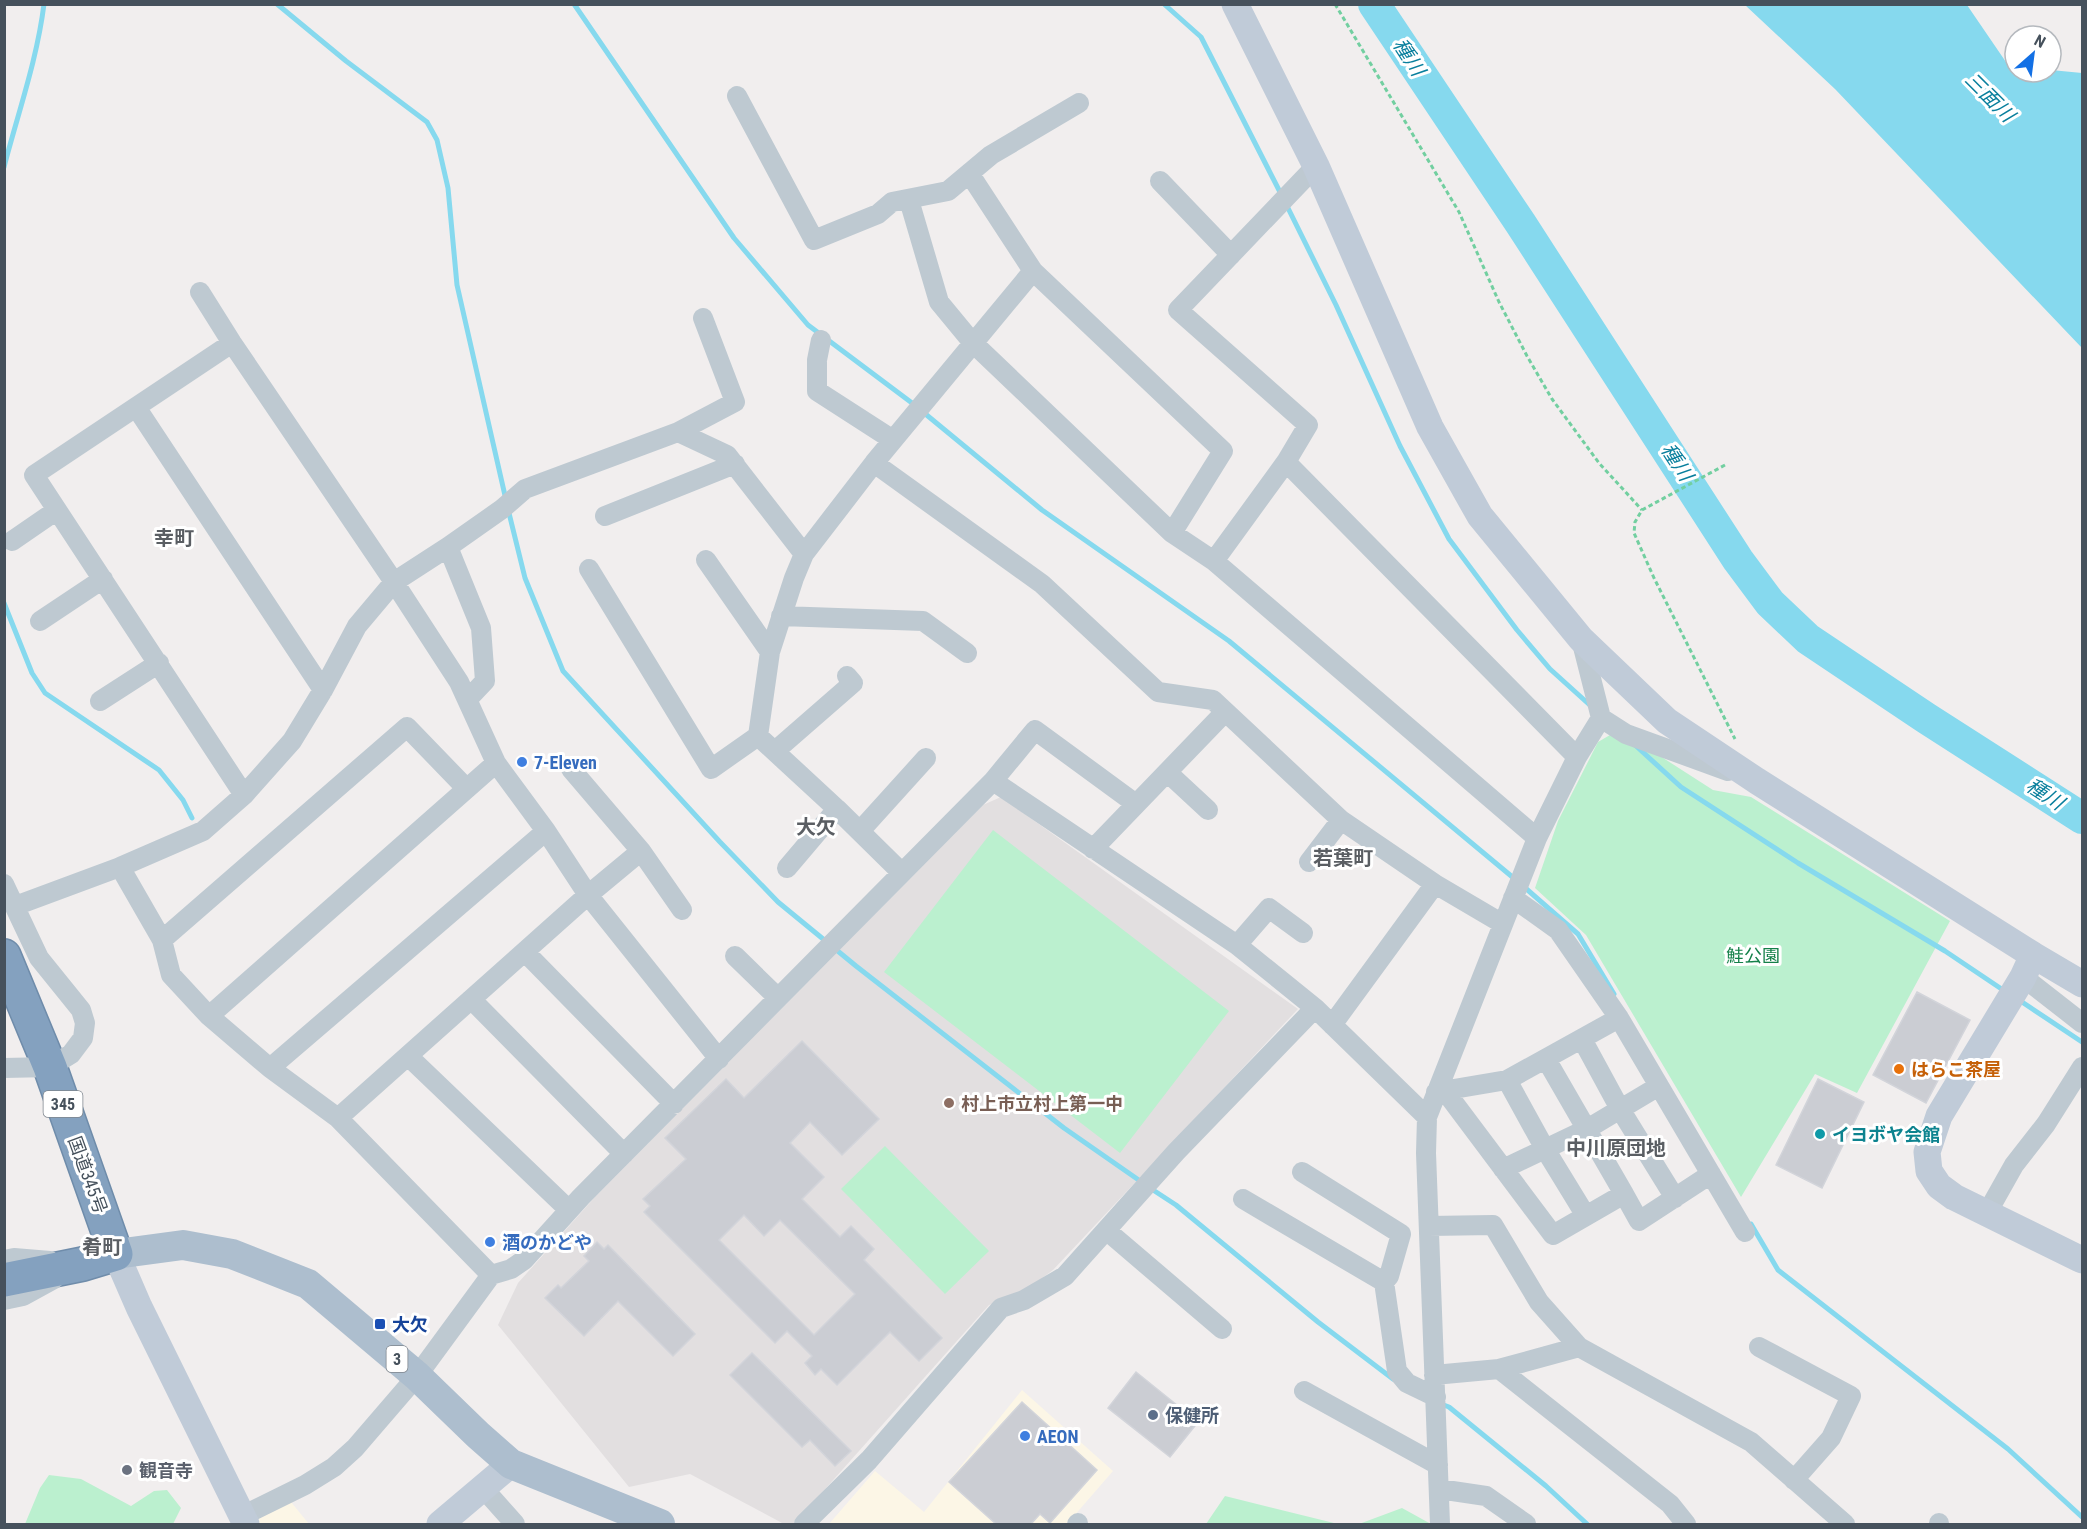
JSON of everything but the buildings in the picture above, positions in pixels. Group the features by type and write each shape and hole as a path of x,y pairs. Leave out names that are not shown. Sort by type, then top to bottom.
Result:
{"highway":[{"name":"国道345号","path":"4,956 50,1067 116,1254"},
{"path":"4,1280 83,1264 116,1254"}],"main road":[{"name":"3","path":"116,1254 183,1245 232,1254 308,1284 417,1376 511,1464 660,1524"}],"street":[{"path":"1235,4 1316,166 1430,427 1480,516 1581,639 1667,721 2028,966 2082,1023"},
{"path":"736,96 814,240 878,214 892,202 948,191 991,155 1079,103"},
{"path":"1214,561 1286,462 1308,425 1179,310 1316,166"},
{"path":"969,173 1033,271 1223,451 1172,533"},
{"path":"1160,181 1232,255"},
{"path":"909,200 939,302 972,342 1172,533 1214,561 1537,838"},
{"path":"589,569 711,769 758,736 770,652 804,554 874,463 1033,271"},
{"path":"200,292 394,582 468,699 496,764 546,831 588,895 719,1059"},
{"path":"15,906 120,867 203,831 244,795 292,741 323,690 357,626 394,582 502,509 525,489 678,432 735,402 704,318"},
{"path":"821,340 817,360 817,391 893,440"},
{"path":"232,343 34,475 244,795"},
{"path":"136,407 323,690"},
{"path":"678,432 726,455 804,554"},
{"path":"1286,462 1577,757"},
{"path":"874,463 1042,584 1158,692 1213,700 1341,820 1435,884 1503,924"},
{"path":"605,516 735,464"},
{"path":"12,541 57,510"},
{"path":"448,547 481,628 485,681 468,699"},
{"path":"706,560 770,652"},
{"path":"40,621 103,579"},
{"path":"781,616 923,621 967,653"},
{"path":"1581,639 1601,718 1626,734 1757,782"},
{"path":"100,701 159,663"},
{"path":"775,751 854,683 847,676"},
{"path":"1093,849 1225,712"},
{"path":"1440,1524 1426,1154 1427,1117 1441,1092 1537,838 1577,757 1601,718"},
{"path":"162,940 407,727 466,788"},
{"path":"116,1254 244,1520 334,1467 356,1448 417,1376 491,1275 511,1269 524,1260 569,1210 993,781 1035,730 1136,804"},
{"path":"758,736 902,873"},
{"path":"860,831 927,758"},
{"path":"209,1016 496,764"},
{"path":"571,769 641,851 682,910"},
{"path":"1167,772 1208,810"},
{"path":"993,781 1237,945 1315,1008 1427,1117"},
{"path":"788,868 837,809"},
{"path":"1309,862 1341,820"},
{"path":"270,1068 546,831"},
{"path":"338,1118 588,895 641,851"},
{"path":"120,867 162,940 171,975 209,1016 270,1068 338,1118 491,1275"},
{"path":"4,884 39,958 81,1010 85,1023 83,1038 71,1054 50,1067 4,1068"},
{"path":"1332,1025 1435,884"},
{"path":"1513,898 1558,930 1619,1018 1745,1232"},
{"path":"1237,945 1269,908 1303,933"},
{"path":"525,952 674,1104"},
{"path":"735,956 777,998"},
{"path":"2028,966 2082,984"},
{"path":"2028,966 1939,1116 1927,1152 1929,1171 1939,1186 1954,1197 2082,1260"},
{"path":"471,999 624,1154"},
{"path":"804,1524 869,1460 1000,1308 1024,1300 1065,1276 1176,1152 1315,1008"},
{"path":"1441,1092 1508,1080 1619,1018"},
{"path":"1582,1039 1620,1109 1675,1198"},
{"path":"408,1056 569,1210"},
{"path":"1546,1059 1639,1221 1711,1174"},
{"path":"1987,1214 2014,1165 2046,1124 2082,1066"},
{"path":"1508,1080 1545,1149 1586,1216"},
{"path":"1503,1169 1587,1129 1659,1086"},
{"path":"1441,1092 1553,1235 1624,1194"},
{"path":"1302,1172 1401,1234 1389,1276 1384,1282 1397,1371 1407,1383 1436,1397"},
{"path":"1243,1199 1384,1282"},
{"path":"1429,1226 1493,1225 1539,1302 1579,1347 1750,1442 1845,1524"},
{"path":"1106,1230 1222,1329"},
{"path":"4,1260 14,1258 83,1264"},
{"path":"4,1300 22,1296 83,1264"},
{"path":"1434,1376 1498,1369 1579,1347"},
{"path":"1760,1347 1851,1396 1831,1438 1794,1480"},
{"path":"1498,1369 1670,1504 1686,1524"},
{"path":"1304,1391 1438,1465"},
{"path":"440,1524 511,1464"},
{"path":"483,1488 515,1524"},
{"path":"1439,1488 1486,1496 1526,1524"}],"path":[{"path":"1335,4 1460,212 1499,302 1552,399 1599,463 1642,510"},
{"path":"1725,465 1642,510 1635,522 1634,533 1654,579 1736,739"}],"shaded area":[{"name":"村上市立村上第一中","path":"1001,797 1298,1009 1053,1270 1017,1297 989,1305 794,1524 784,1524 690,1474 629,1487 498,1325 518,1283 595,1197 983,805"},
{"path":"1022,1390 1113,1471 1067,1524 829,1524 875,1471 924,1512"},
{"path":"291,1502 309,1524 244,1524"}],"green space":[{"name":"鮭公園","path":"1610,735 1643,745 1713,790 1751,797 1950,921 1857,1093 1815,1074 1741,1197 1586,935 1535,888 1558,821 1598,742"},
{"path":"993,830 1229,1011 1120,1153 884,972"},
{"path":"885,1146 989,1251 945,1294 841,1189"},
{"path":"49,1475 81,1479 131,1506 154,1491 167,1490 181,1508 173,1524 25,1524 40,1488"},
{"path":"1225,1496 1338,1524 1206,1524"},
{"path":"1402,1508 1431,1524 1359,1524"}],"water":[{"name":"三面川","path":"1745,5 1967,5 2003,58 2003,84 2063,84 2063,71 2082,73 2082,348 1835,89"}],"waterway":[{"path":"4,167 32,66 44,4"},
{"path":"277,4 346,61 427,122 437,140 448,188 457,285 506,500"},
{"path":"574,4 734,238 808,325 916,406"},
{"path":"1164,4 1201,37 1282,196"},
{"name":"種川","path":"1374,4 1521,224 1738,560 1770,603 1808,639 2082,818"},
{"path":"1286,204 1336,305 1400,446 1449,539 1517,630 1550,669 1592,707"},
{"path":"923,412 1042,510 1229,641 1516,880"},
{"path":"508,509 525,578 563,671 720,842 778,902 856,966 1064,1128 1143,1183"},
{"path":"4,603 32,673 45,693 159,770 183,800 192,818"},
{"path":"1635,745 1681,787 1798,863 1945,951 2006,992"},
{"path":"1523,886 1578,934 1614,994"},
{"path":"2019,1000 2082,1042"},
{"path":"1150,1188 1176,1205 1318,1322 1393,1379"},
{"path":"1751,1224 1778,1270 2008,1449 2082,1517"},
{"path":"1441,1404 1449,1407 1546,1486 1587,1524"}],"place":[{"name":"7-Eleven","path":"522,762"},
{"name":"はらこ茶屋","path":"1899,1069"},
{"name":"村上市立村上第一中","path":"949,1103"},
{"name":"イヨボヤ会館","path":"1820,1134"},
{"name":"酒のかどや","path":"490,1242"},
{"name":"大欠","path":"380,1324"},
{"name":"保健所","path":"1153,1415"},
{"name":"AEON","path":"1025,1436"},
{"name":"観音寺","path":"127,1470"}],"district":[{"name":"幸町","path":"174,538"},
{"name":"大欠","path":"816,827"},
{"name":"若葉町","path":"1343,858"},
{"name":"中川原団地","path":"1616,1148"},
{"name":"肴町","path":"102,1247"}]}
